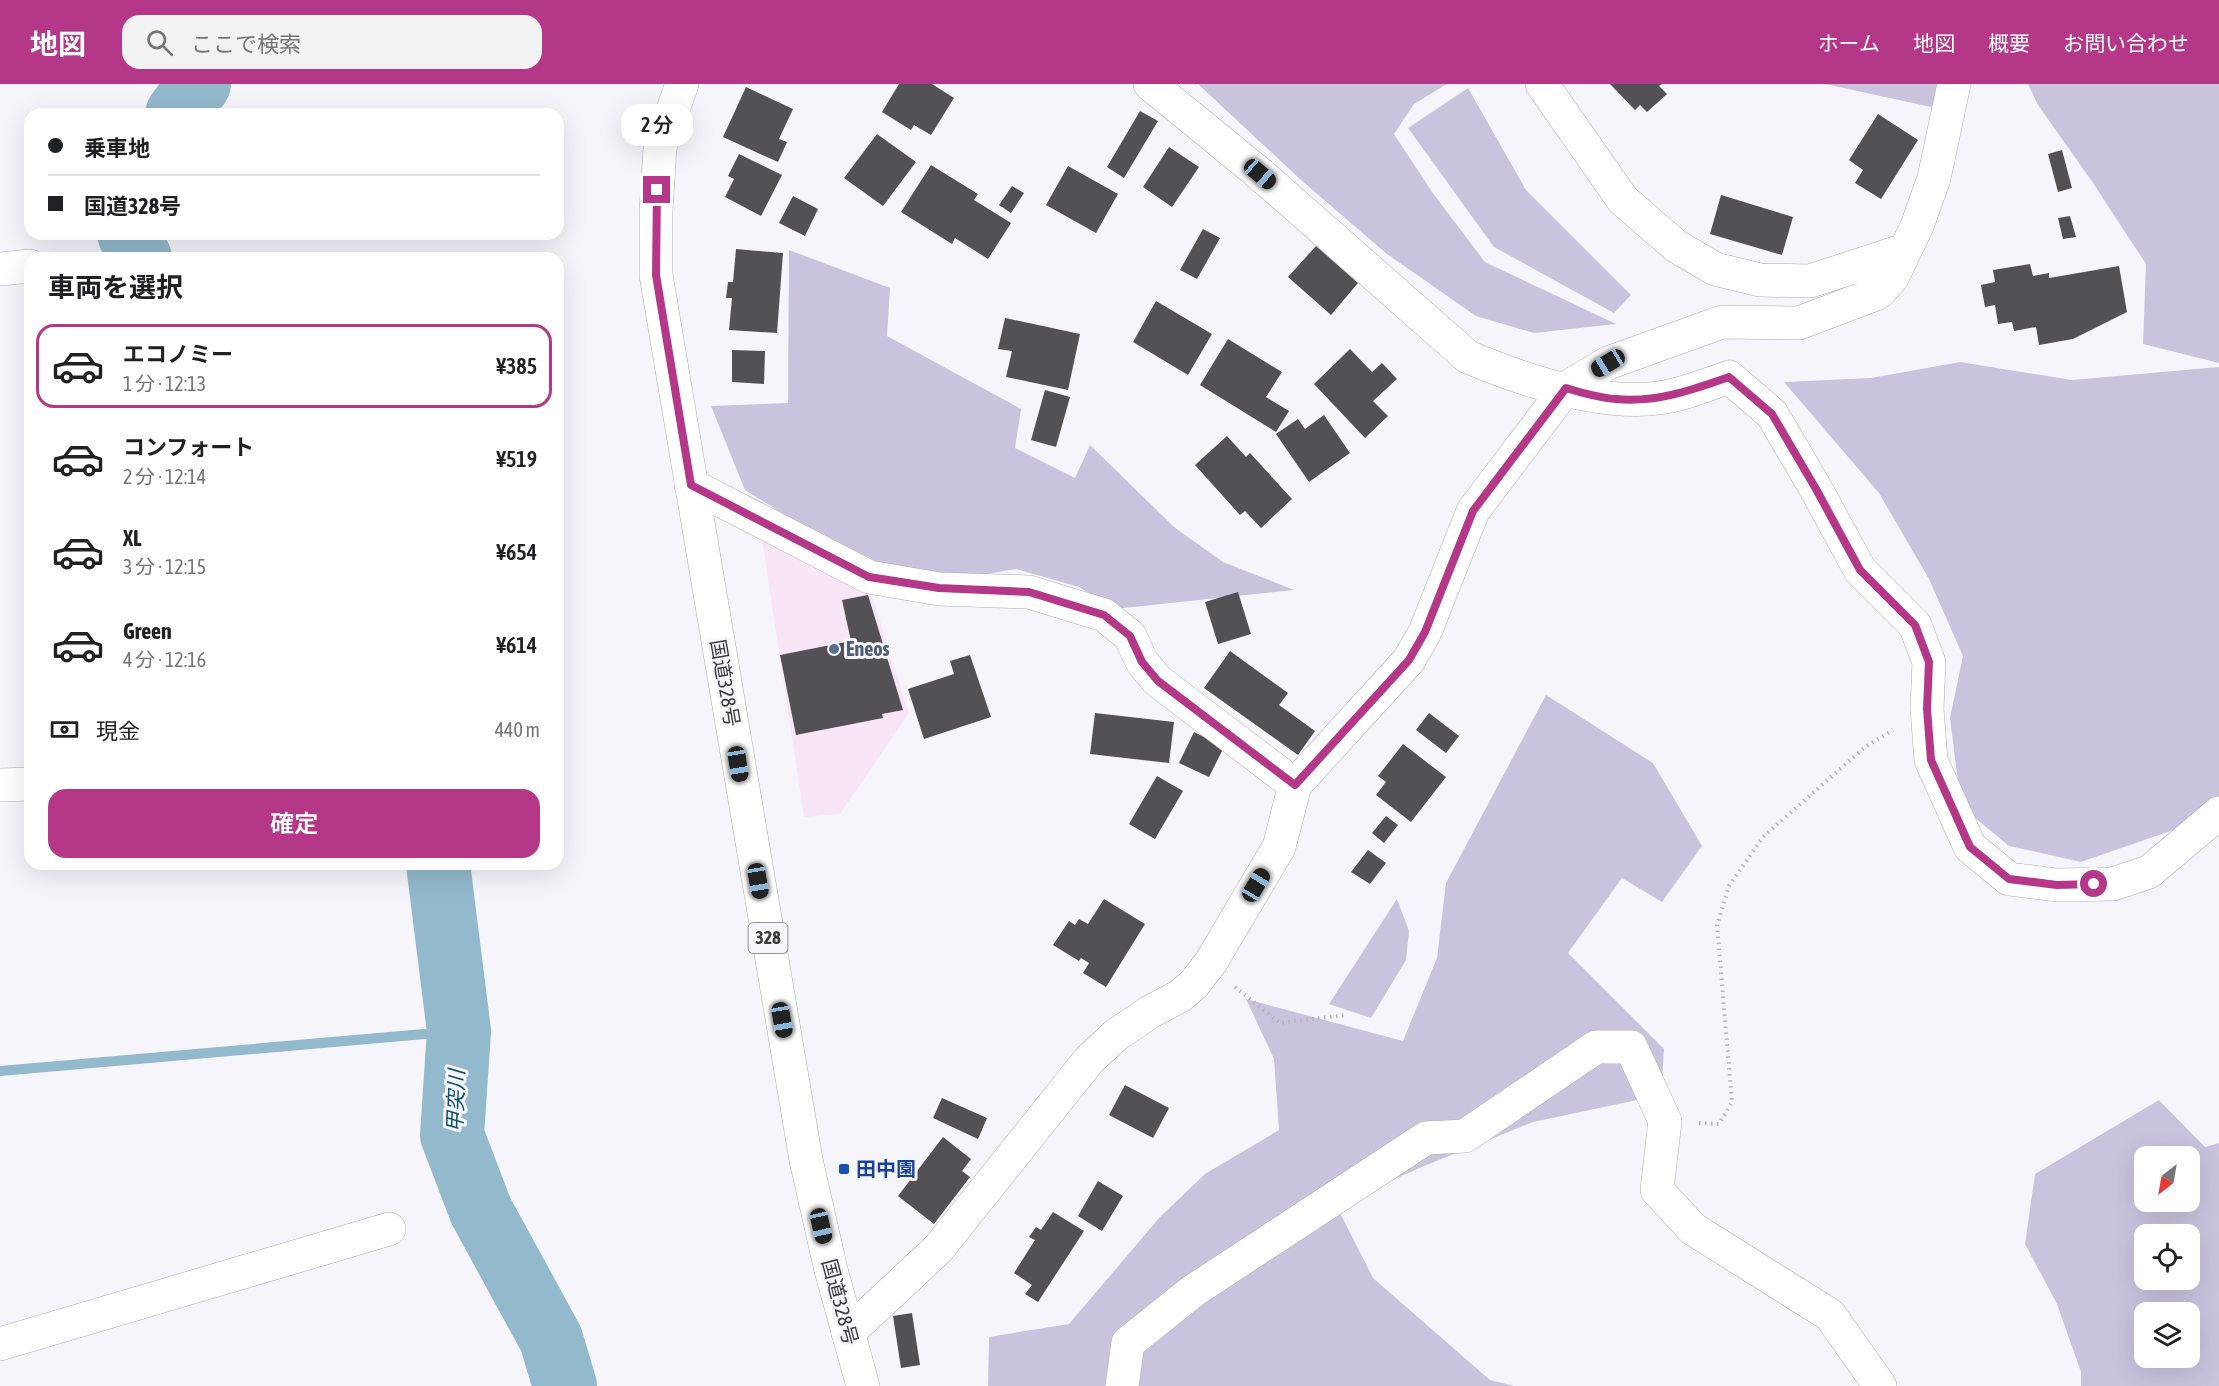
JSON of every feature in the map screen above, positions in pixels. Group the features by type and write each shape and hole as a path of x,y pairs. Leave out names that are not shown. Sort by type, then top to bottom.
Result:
{"main road":[{"name":"国道328号","path":"682,84 660,147 656,211 656,275 806,1160 863,1386"},
{"path":"1150,84 1268,181 1468,357 1503,371 1617,400 1659,398 1683,393 1729,377 1772,414 1860,570 1915,625 1929,662 1927,709 1931,760 1970,847 2009,879 2057,885 2113,884 2149,872 2219,813"},
{"path":"1542,84 1623,200 1676,246 1715,269 1760,280 1810,281 1905,250"},
{"path":"848,1333 938,1249 1089,1060 1116,1035 1141,1017 1180,996 1194,984 1208,966 1279,847 1295,785 1409,660 1425,632 1473,511 1566,388 1608,363 1722,322 1799,323 1878,293 1892,278 1917,226 1934,178 1954,84"},
{"path":"0,269 24,267"},
{"path":"691,485 869,577 939,588 1029,592 1104,615 1130,636 1142,662 1158,681 1295,785"},
{"path":"0,785 24,784"},
{"path":"1122,1386 1128,1343 1193,1291 1426,1138 1465,1136 1596,1047 1631,1047 1665,1121 1657,1190 1693,1229 1830,1315 1880,1386"},
{"path":"0,1344 389,1229"}],"path":[{"path":"1665,1121 1719,1124 1732,1102 1717,925 1729,886 1763,837 1865,747 1927,709"},
{"path":"1208,966 1280,1023 1345,1016"}],"shaded area":[{"path":"1198,84 1447,84 1414,104 1394,134 1432,192 1485,262 1616,324 1534,333 1476,316 1387,254 1301,180"},
{"path":"1825,84 1946,84 1936,108"},
{"path":"2028,84 2219,84 2219,363 2143,344 2146,264 2038,105"},
{"path":"1468,88 1526,190 1631,295 1614,313 1494,247 1408,128"},
{"path":"789,250 890,288 887,336 1021,409 1015,448 1075,478 1090,445 1174,527 1223,562 1294,590 1114,609 1079,587 1016,569 944,581 855,558 745,490 711,406 788,403"},
{"path":"1960,362 2072,380 2219,367 2219,809 2176,829 2081,862 2009,846 1961,806 1950,718 1963,656 1929,579 1879,493 1784,382 1871,378"},
{"name":"Eneos","path":"761,533 869,586 909,713 840,814 804,817"},
{"path":"1546,695 1653,763 1702,846 1662,902 1622,878 1568,953 1664,1049 1661,1095 1533,1122 1336,1205 1373,1278 1490,1380 1514,1386 988,1386 989,1337 1069,1324 1160,1217 1205,1174 1279,1130 1274,1059 1246,999 1403,1041 1437,958 1446,883"},
{"path":"1397,899 1409,931 1406,960 1371,1018 1329,1004"},
{"path":"2159,1100 2205,1147 2219,1143 2219,1386 2081,1386 2081,1372 2057,1304 2025,1244 2035,1174"}],"building":[{"path":"899,84 932,84 954,98 931,135 914,125 911,130 882,112"},
{"path":"1610,84 1662,84 1659,86 1667,94 1647,112 1640,105 1635,110"},
{"path":"746,87 793,109 779,139 787,142 778,162 723,137"},
{"path":"1140,111 1158,121 1124,178 1107,167"},
{"path":"1878,114 1918,140 1881,199 1855,183 1863,170 1849,160"},
{"path":"877,134 916,162 883,206 844,178"},
{"path":"1169,147 1199,167 1172,207 1143,187"},
{"path":"2062,150 2072,188 2058,192 2048,154"},
{"path":"739,154 782,175 761,216 725,197 734,179 728,176"},
{"path":"931,165 978,194 974,200 1011,223 988,259 955,238 952,244 901,212"},
{"path":"1068,166 1118,194 1096,233 1046,205"},
{"path":"1012,186 1024,193 1011,213 999,205"},
{"path":"1721,195 1793,217 1782,255 1710,234"},
{"path":"793,196 818,209 805,236 779,223"},
{"path":"2070,216 2076,237 2063,239 2058,218"},
{"path":"1203,229 1220,238 1197,279 1180,270"},
{"path":"1316,246 1358,283 1331,315 1288,277"},
{"path":"736,249 783,253 777,333 729,330 732,298 726,298 728,282 733,282"},
{"path":"2030,264 2033,276 2049,273 2049,278 2119,266 2127,312 2073,339 2039,345 2036,327 2014,331 2012,322 1998,324 1995,305 1985,307 1981,285 1995,282 1993,270"},
{"path":"1156,301 1212,334 1188,375 1133,342"},
{"path":"1005,318 1080,334 1068,390 1006,377 1012,351 998,349"},
{"path":"1228,339 1282,372 1266,397 1289,411 1276,432 1200,385"},
{"path":"1350,349 1372,372 1382,363 1397,379 1373,401 1388,416 1365,438 1314,384"},
{"path":"732,350 765,351 764,384 732,382"},
{"path":"1045,390 1070,397 1056,447 1031,440"},
{"path":"1324,415 1350,453 1309,482 1276,434 1298,419 1305,429"},
{"path":"1227,436 1246,457 1250,453 1292,499 1261,528 1245,511 1240,515 1195,465"},
{"path":"1238,592 1251,634 1218,644 1205,602"},
{"path":"868,595 903,710 882,714 883,718 796,735 780,655 851,641 842,600"},
{"path":"1230,651 1288,693 1279,705 1315,731 1298,755 1204,688"},
{"path":"970,655 991,717 924,739 908,689 954,674 950,661"},
{"path":"1095,713 1174,722 1169,763 1090,754"},
{"path":"1429,713 1459,736 1446,753 1416,730"},
{"path":"1194,732 1224,747 1209,777 1179,763"},
{"path":"1403,744 1446,777 1411,822 1376,795 1386,782 1378,776"},
{"path":"1157,776 1183,791 1155,839 1129,824"},
{"path":"1386,816 1398,825 1384,843 1372,833"},
{"path":"1368,850 1386,863 1370,884 1351,872"},
{"path":"1104,899 1145,924 1106,987 1083,973 1089,963 1081,958 1079,961 1053,945 1069,921 1075,925 1079,919 1088,924"},
{"path":"1125,1085 1169,1108 1153,1138 1109,1115"},
{"path":"942,1098 987,1118 978,1139 933,1118"},
{"path":"943,1137 971,1159 962,1171 970,1177 934,1224 898,1196"},
{"path":"1098,1181 1123,1196 1102,1231 1078,1216"},
{"path":"1053,1212 1084,1231 1038,1302 1025,1294 1032,1285 1014,1273 1035,1240 1029,1237 1036,1227 1041,1230"},
{"path":"912,1313 920,1365 901,1368 893,1316"}],"waterway":[{"name":"甲突川","path":"181,108 199,84"},
{"name":"甲突川","path":"132,240 137,252"},
{"name":"甲突川","path":"439,870 459,1031 452,1135 481,1211 551,1339 565,1386"},
{"path":"0,1071 459,1031"}],"place":[{"name":"Eneos","path":"834,649"},
{"name":"田中園","path":"844,1169"}],"route":[{"path":"657,190 656,275 691,485 869,577 939,588 1029,592 1104,615 1130,636 1142,662 1158,681 1295,785 1409,660 1425,632 1473,511 1566,388 1617,400 1659,398 1683,393 1729,377 1772,414 1860,570 1915,625 1929,662 1927,709 1931,760 1970,847 2009,879 2057,885 2094,884"}]}
